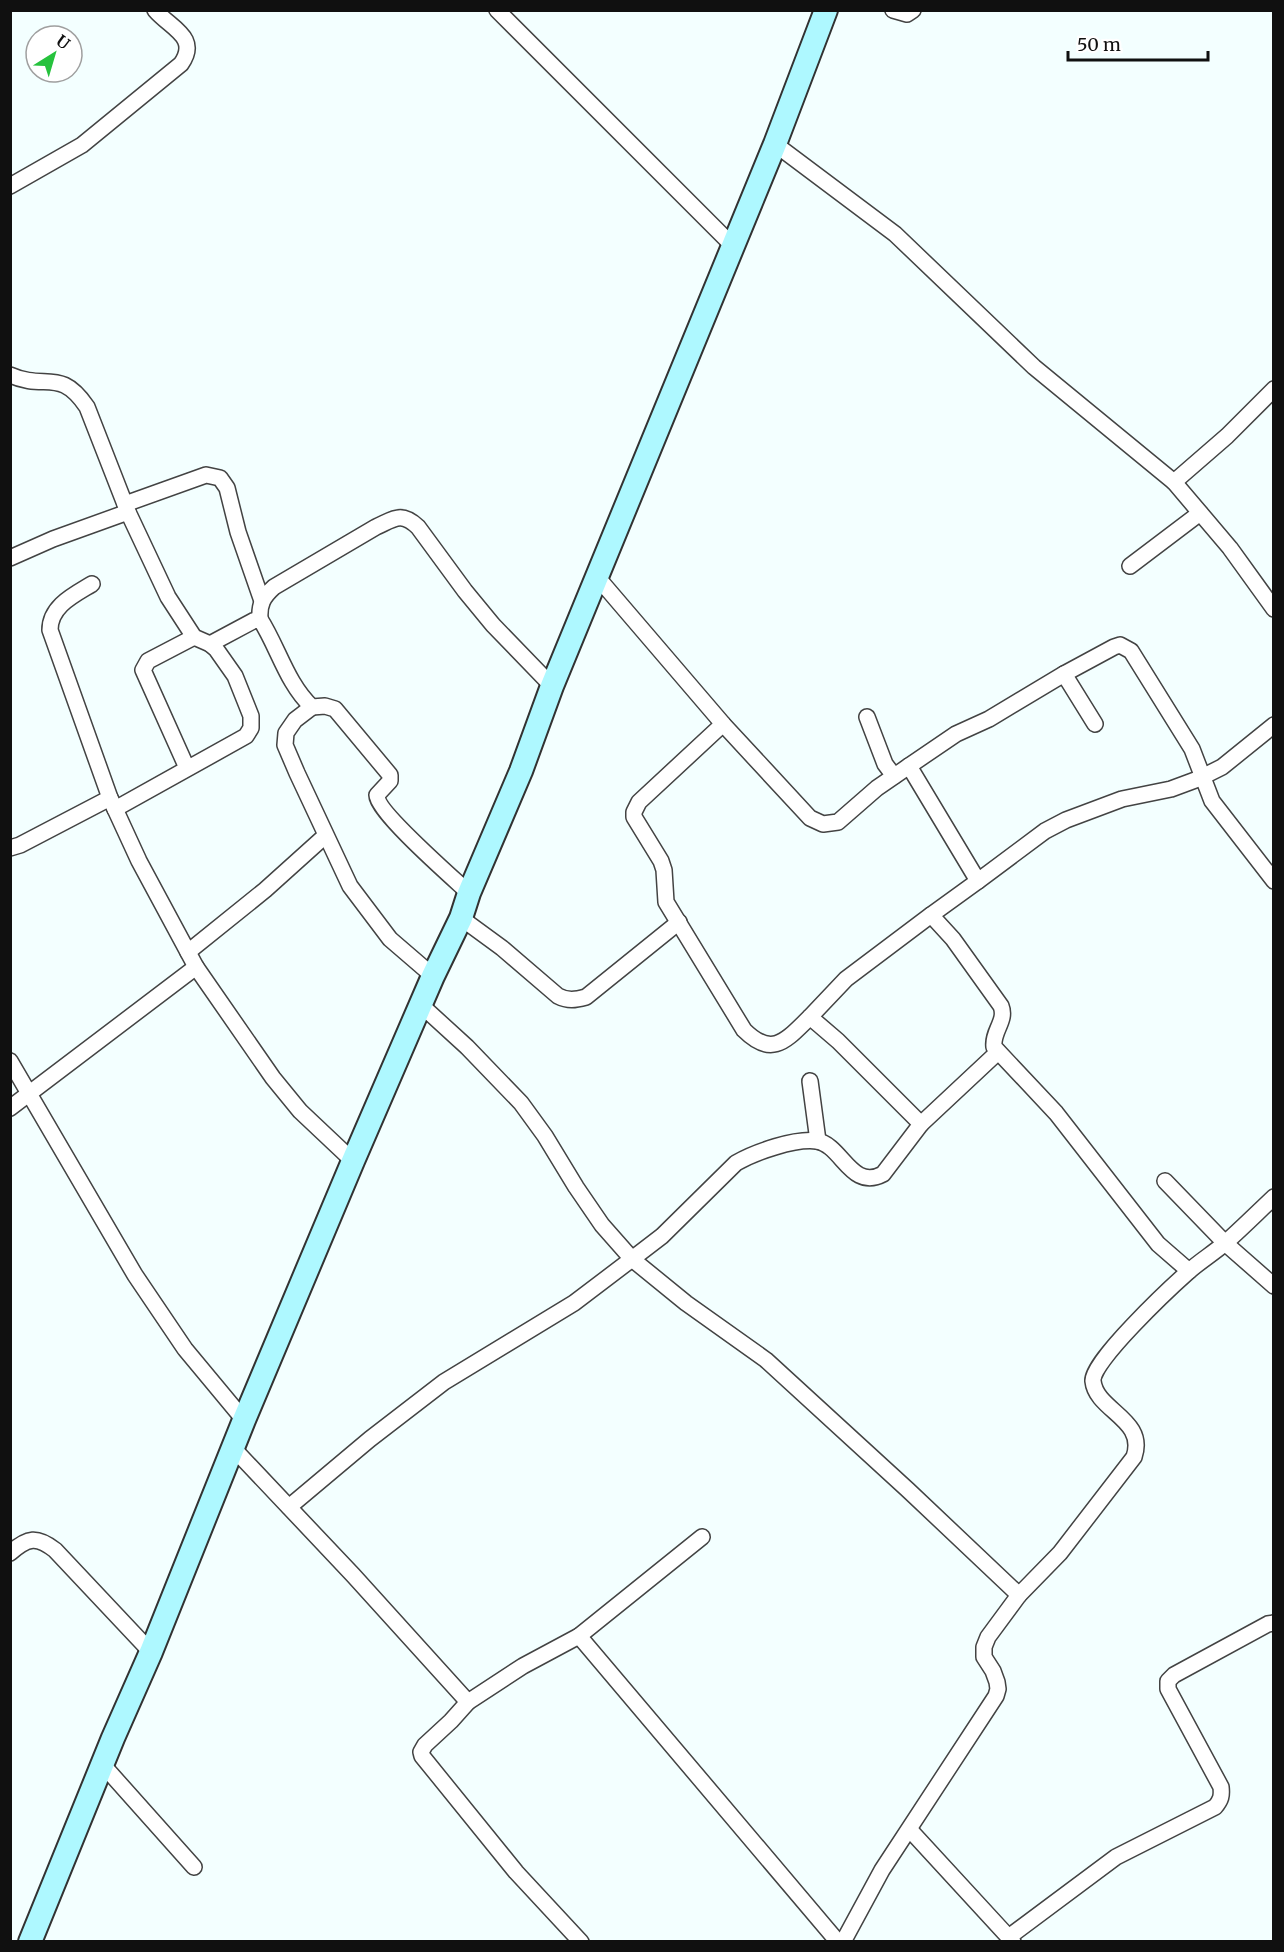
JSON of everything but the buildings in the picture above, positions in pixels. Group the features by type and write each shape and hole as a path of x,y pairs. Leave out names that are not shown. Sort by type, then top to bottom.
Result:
{"street":[{"path":"10,186 82,145 181,64 189,49 186,42 179,31 154,10"},
{"path":"497,10 733,246"},
{"path":"30,1941 353,1161 433,976 461,918 469,893 521,771 552,686 776,144 826,10"},
{"path":"893,10 907,14 913,10"},
{"path":"776,144 895,234 1034,367 1174,482 1230,548 1274,609"},
{"path":"10,375 24,380 54,382 74,389 87,407 127,508 168,597 194,637 210,644 222,656 235,676 251,716 251,728 246,736 187,768 10,848"},
{"path":"1174,482 1227,436 1274,389"},
{"path":"10,558 206,475 220,478 227,488 238,532 261,601"},
{"path":"1130,566 1200,513"},
{"path":"312,707 302,696 260,620 261,601 274,587 376,527 402,517 418,527 493,625 552,686"},
{"path":"598,578 723,724 810,818 823,824 838,822 894,776 956,734 989,719 1113,647 1120,645 1126,647 1131,651 1192,749 1212,801 1274,881"},
{"path":"92,584 61,604 50,621 50,630 113,803 139,861 196,967 273,1078 300,1111 353,1161"},
{"path":"210,644 253,621 260,620"},
{"path":"187,768 143,670 145,664 150,660 194,637"},
{"path":"1064,674 1095,724"},
{"path":"433,976 390,939 350,886 297,773 285,739 286,733 295,720 312,707 331,707 391,777 376,795 378,802 402,830 469,893"},
{"path":"867,717 885,764 894,776"},
{"path":"723,724 639,802 634,812 636,821 661,861 664,870 666,902 744,1030 752,1039 777,1045 784,1042 846,979 1045,831 1066,820 1122,799 1171,789 1203,777 1222,767 1274,725"},
{"path":"909,766 978,881"},
{"path":"188,952 265,890 326,836"},
{"path":"931,915 953,939 1001,1006 1003,1017 993,1040 998,1052 1056,1113 1158,1244 1189,1271"},
{"path":"461,918 566,1000 586,997 679,922"},
{"path":"10,1108 196,967"},
{"path":"421,1005 467,1047 521,1103 602,1225 632,1259 686,1303 766,1360 1019,1595"},
{"path":"810,1017 838,1041 921,1124"},
{"path":"290,1507 370,1439 444,1382 574,1303 662,1236 736,1163 747,1156 780,1146 818,1141 852,1170 862,1176 875,1178 882,1174 921,1124 998,1052"},
{"path":"10,1061 135,1275 185,1349 244,1420"},
{"path":"810,1081 818,1141"},
{"path":"1165,1181 1225,1243 1274,1286"},
{"path":"579,1636 840,1941 882,1870 996,1696 997,1682 984,1657 984,1647 988,1637 1019,1595 1059,1553 1134,1457 1138,1447 1137,1439 1099,1395 1093,1381 1094,1373 1120,1339 1189,1271 1225,1243 1274,1197"},
{"path":"233,1448 468,1702"},
{"path":"581,1941 516,1872 421,1752 425,1745 468,1702 523,1666 579,1636 702,1537"},
{"path":"13,1544 38,1539 56,1550 151,1652"},
{"path":"910,1830 1012,1939 1116,1857 1219,1803 1222,1798 1221,1786 1168,1689 1168,1681 1174,1675 1268,1624 1274,1623"},
{"path":"103,1765 194,1867"}]}
